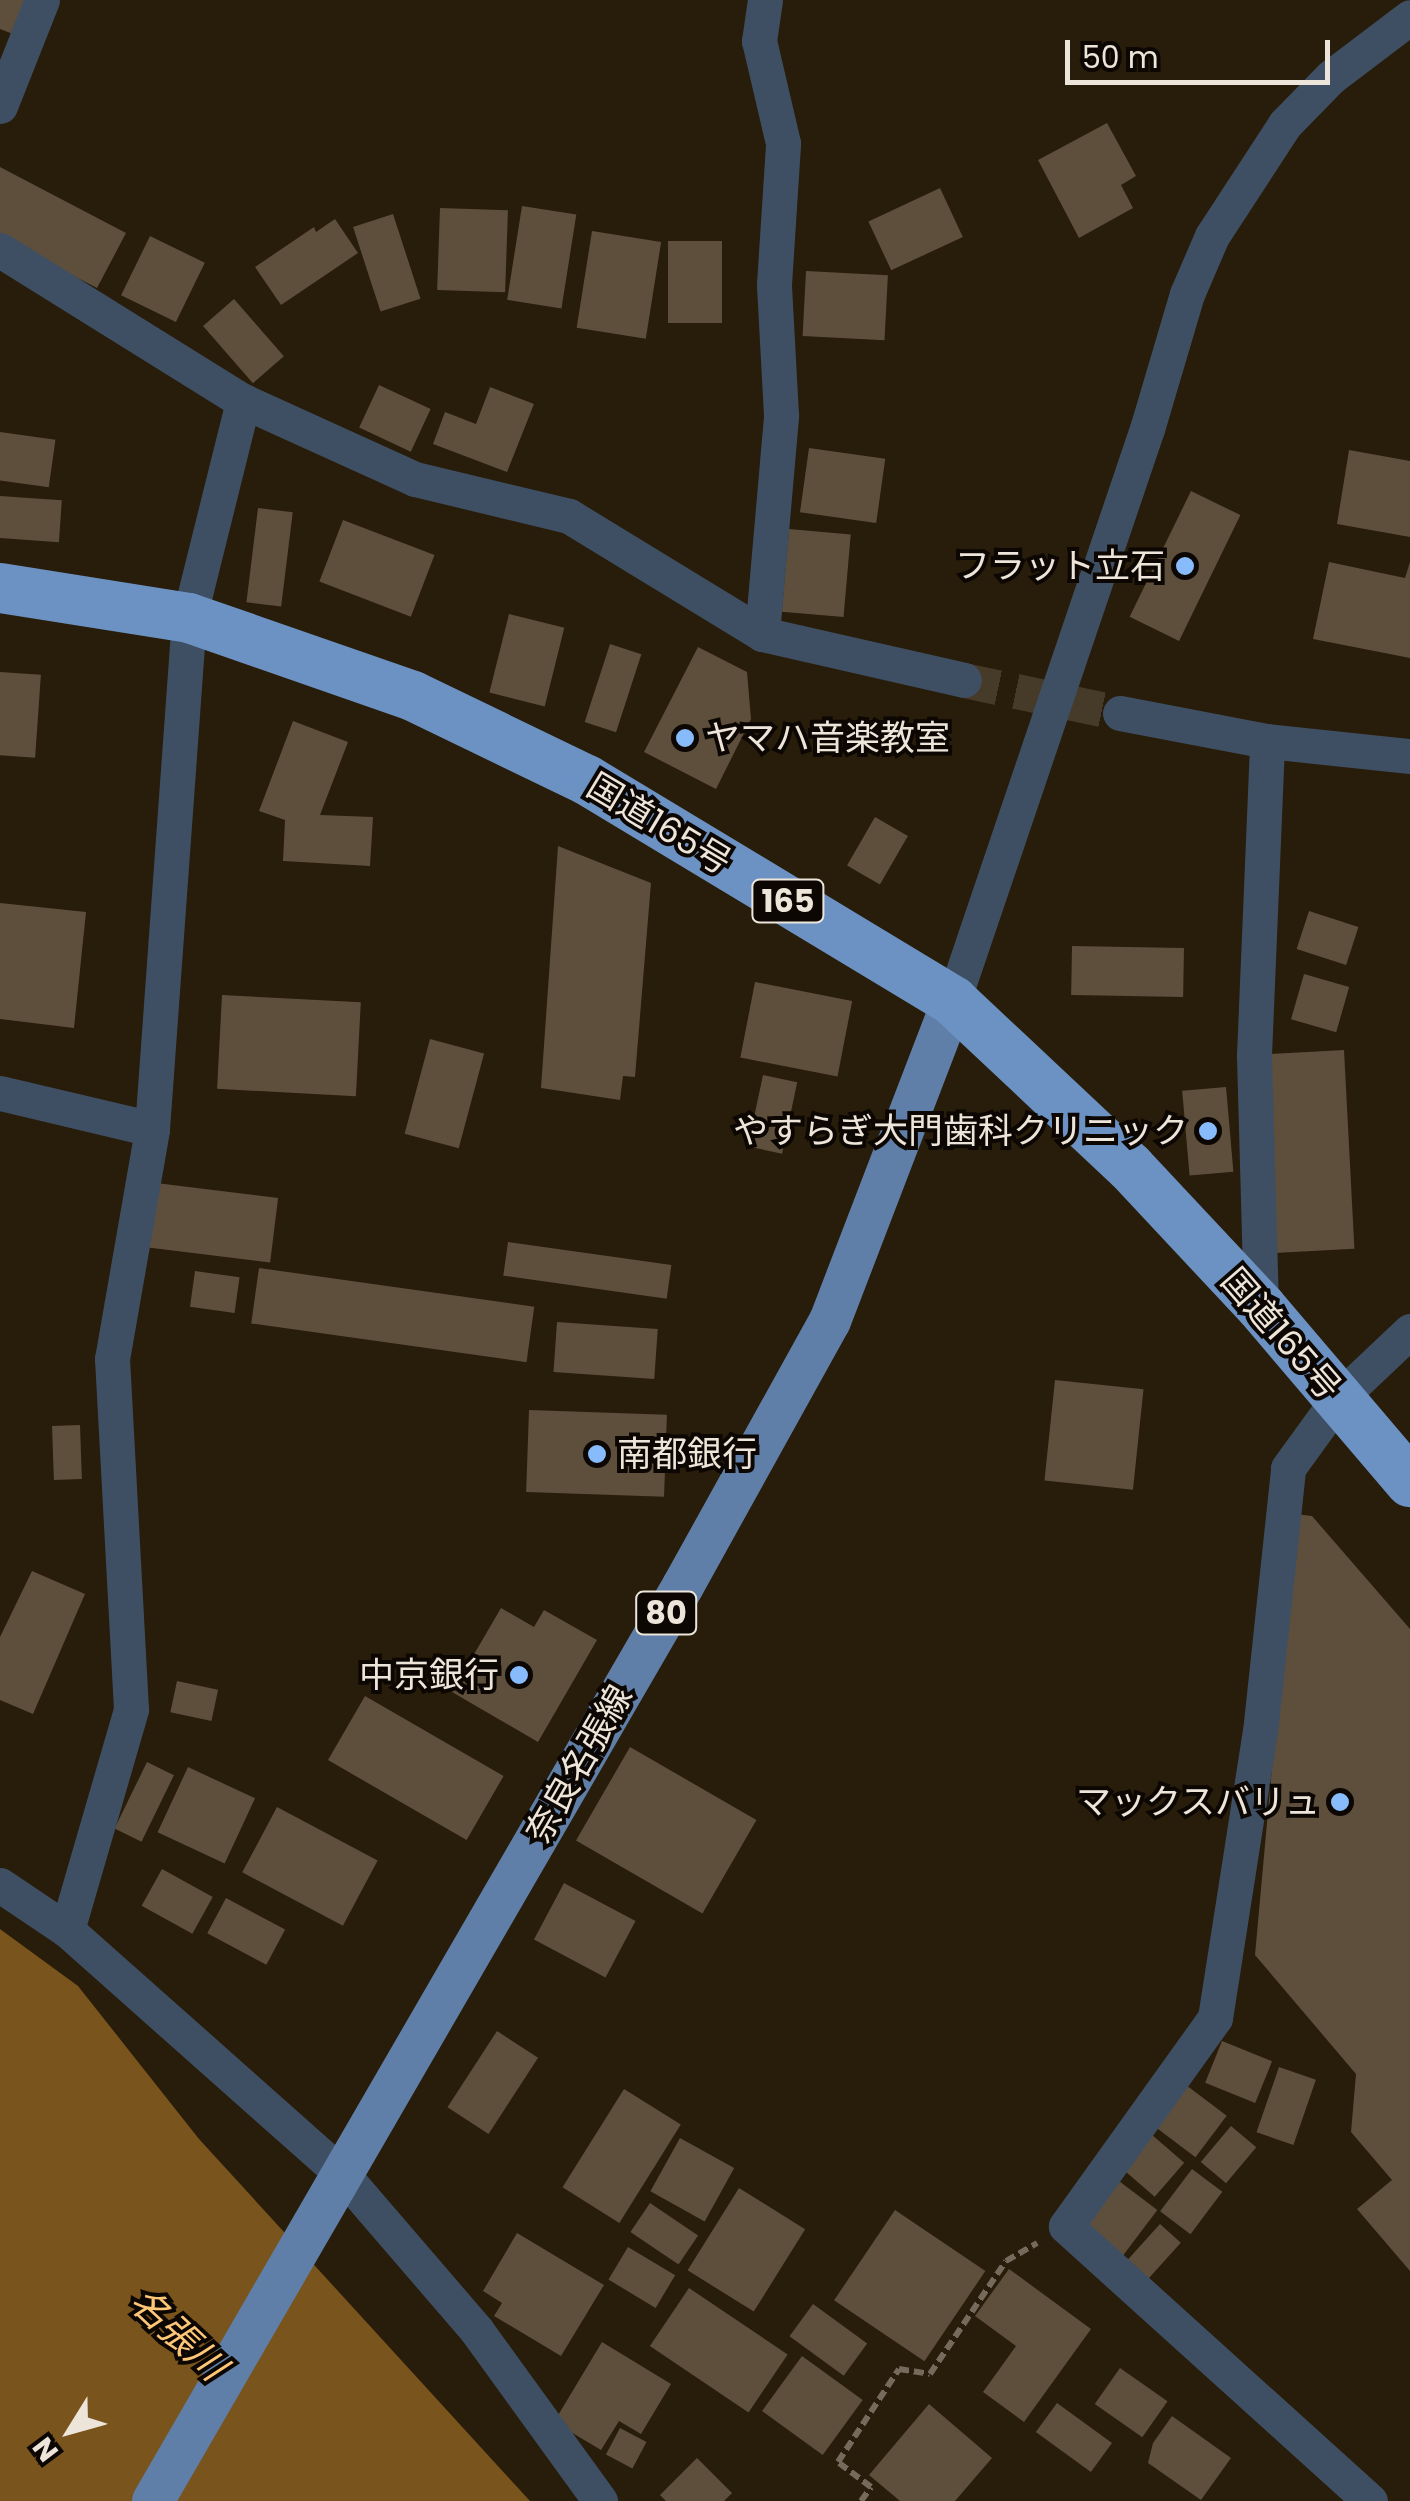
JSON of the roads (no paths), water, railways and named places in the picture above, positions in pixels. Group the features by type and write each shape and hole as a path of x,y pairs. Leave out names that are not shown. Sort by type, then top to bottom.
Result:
{"highway":[{"name":"国道165号","path":"0,588 189,618 413,696 587,780 952,1002 1130,1167 1260,1307 1410,1482"}],"main road":[{"name":"奈良名張線","path":"153,2501 690,1573 830,1320 952,1002"}],"street":[{"path":"0,106 42,0"},
{"path":"762,634 781,415 774,284 784,143 759,42 765,0"},
{"path":"952,1002 1147,429 1188,294 1212,236 1285,124 1332,77 1410,17"},
{"path":"0,250 243,401 415,479 569,516 762,634 964,680"},
{"path":"67,1930 131,1709 112,1359 152,1130 189,618 243,401"},
{"path":"1120,712 1267,742 1410,756"},
{"path":"1260,1307 1254,1054 1267,742"},
{"path":"0,1093 152,1130"},
{"path":"1370,2501 1066,2226 1214,2018 1260,1732 1288,1468 1338,1399 1410,1331"},
{"path":"0,1885 67,1930 478,2331 600,2501"}],"water":[{"name":"名張川","path":"0,1929 78,1986 199,2139 530,2501 0,2501"}],"tunnel":[{"path":"964,680 1120,713"}],"place":[{"name":"フラット立石","path":"1185,566"},
{"name":"ヤマハ音楽教室","path":"685,738"},
{"name":"やすらぎ大門歯科クリニック","path":"1208,1131"},
{"name":"南都銀行","path":"597,1454"},
{"name":"中京銀行","path":"519,1675"},
{"name":"マックスバリュ","path":"1340,1802"}]}
